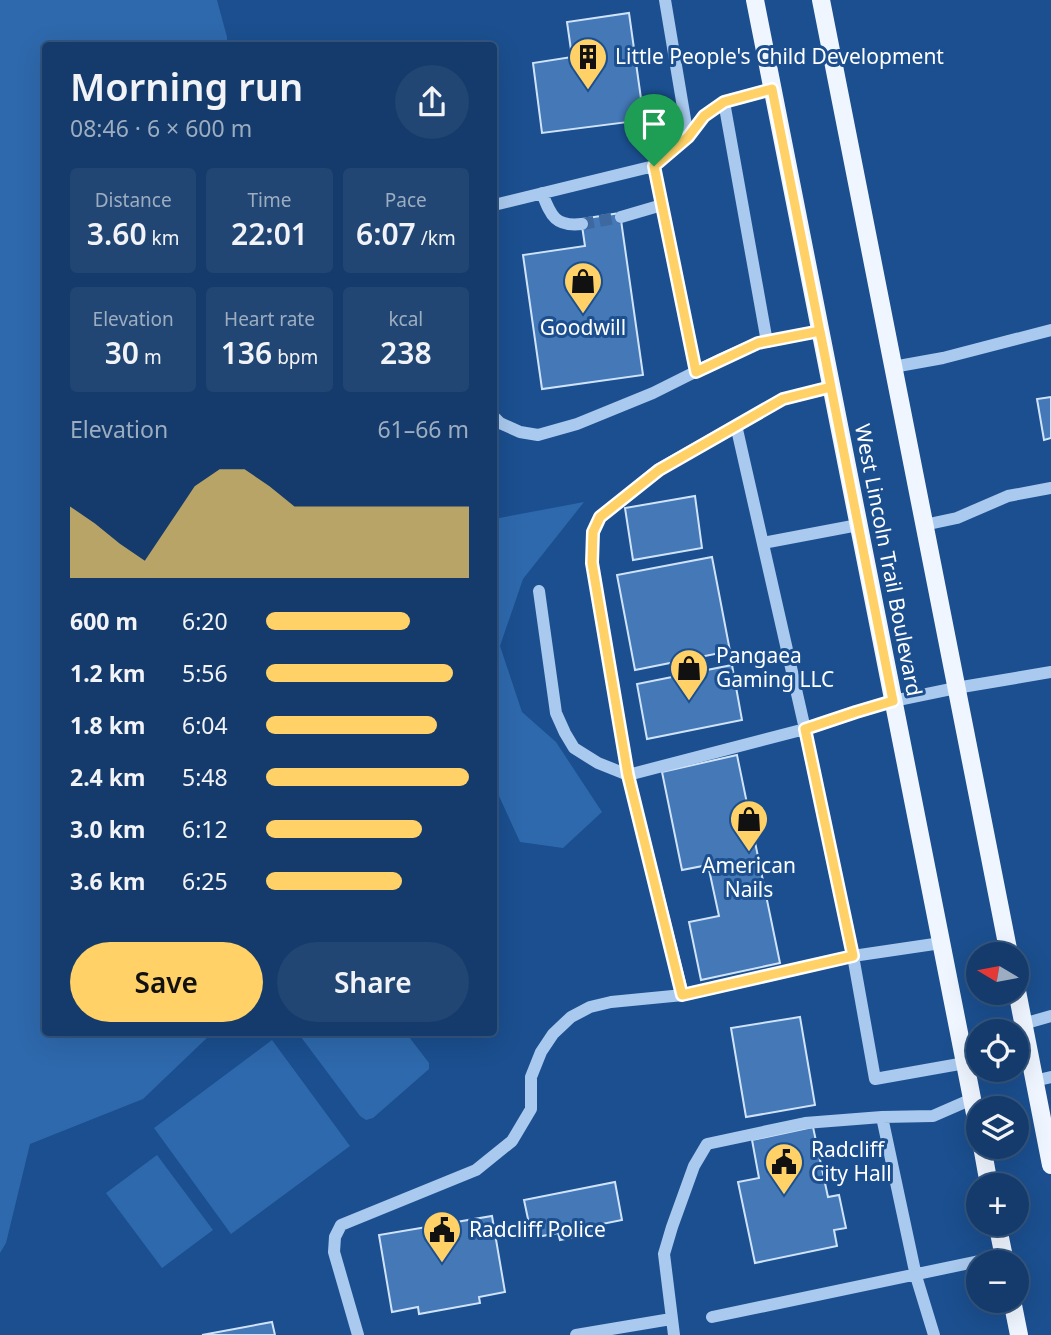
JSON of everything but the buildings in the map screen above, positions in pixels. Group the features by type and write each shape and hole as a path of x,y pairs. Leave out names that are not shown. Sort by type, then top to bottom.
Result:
{"main road":[{"name":"West Lincoln Trail Boulevard","path":"755,0 971,1096"},
{"name":"West Lincoln Trail Boulevard","path":"821,0 1007,942"},
{"path":"1029,1040 1043,1079 1051,1165"},
{"path":"1015,1313 1019,1335"}],"street":[{"path":"665,0 688,137"},
{"path":"497,204 654,166 688,137 704,116 724,102 772,89"},
{"path":"724,102 767,342"},
{"path":"654,166 696,372"},
{"path":"542,193 549,209 566,226 582,224"},
{"path":"621,217 662,205"},
{"path":"893,367 943,358 1051,330"},
{"path":"497,420 520,432 538,435 577,424 653,393 758,343 820,331"},
{"path":"682,995 628,775 592,563 593,532 600,517 659,470 783,399 831,387"},
{"path":"736,425 805,729 853,956 875,1079 965,1063"},
{"path":"925,525 957,517 1008,496 1051,488"},
{"path":"763,543 858,525"},
{"path":"539,591 556,713 565,733 574,748 598,763 628,775 805,729 893,701 1051,672"},
{"path":"358,1335 334,1252 335,1237 341,1225 476,1170 512,1141 531,1109 531,1077 541,1052 553,1034 571,1017 590,1007 611,1002 682,995 853,956 941,943"},
{"path":"1029,1022 1051,1016"},
{"path":"674,1335 664,1254 694,1166 707,1144 805,1123 933,1116 966,1102"},
{"path":"882,1117 916,1276 934,1335"},
{"path":"712,1317 966,1264"},
{"path":"576,1335 671,1319"}],"shaded area":[{"path":"0,0 217,0 227,42 42,42 42,1036 209,1036 143,1099 30,1144 6,1243 0,1253"},
{"path":"584,502 523,579 500,646 522,712 556,742 602,812 563,848 520,842 497,792 497,518"},
{"path":"300,1036 408,1036 429,1063 429,1069 373,1118 366,1120 360,1116"},
{"path":"272,1040 350,1146 231,1234 154,1128"},
{"path":"157,1155 213,1230 162,1268 106,1193"}],"tunnel":[{"path":"582,224 621,217"}],"place":[{"name":"Little People's Child Development","path":"588,91"},
{"name":"Goodwill","path":"583,315"},
{"name":"Pangaea Gaming LLC","path":"689,702"},
{"name":"American Nails","path":"749,853"},
{"name":"Radcliff City Hall","path":"784,1196"},
{"name":"Radcliff Police","path":"442,1264"}],"route":[{"path":"654,166 688,137 704,116 724,102 772,89 820,331 858,525 893,701 805,729 853,956 682,995 628,775 592,563 593,532 600,517 659,470 783,399 831,387 820,331 758,343 696,372 654,166"}]}
